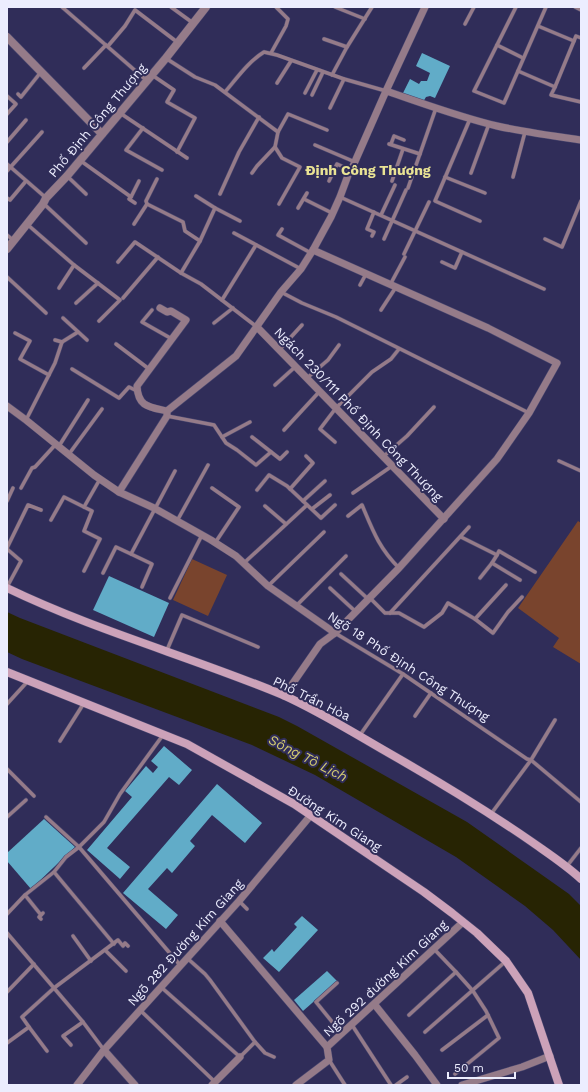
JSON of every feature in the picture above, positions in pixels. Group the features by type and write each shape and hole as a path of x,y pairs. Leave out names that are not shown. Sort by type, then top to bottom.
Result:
{"main road":[{"name":"Phố Trần Hòa","path":"7,588 66,615 284,696 336,722 428,775 491,814 567,866 581,879"},
{"name":"Đường Kim Giang","path":"7,672 187,744 311,814 424,892 463,922 506,961 528,993 559,1085"}],"street":[{"name":"Phố Định Công Thượng","path":"7,249 10,237 27,224 166,58 206,7"},
{"path":"119,492 167,413 236,356 281,292 301,269 312,252 340,197 350,170 425,7"},
{"path":"7,37 102,134"},
{"path":"386,91 489,124 526,132 581,140"},
{"path":"284,696 320,644 335,633 399,568 497,459 529,413 557,363 488,328 366,274 312,252"},
{"path":"160,308 167,312 171,311 186,320 137,386 137,391 142,404 167,413"},
{"name":"Ngách 230/111 Phố Định Công Thượng","path":"257,327 444,519"},
{"name":"Ngõ 18 Phố Định Công Thượng","path":"7,406 100,479 119,492 154,508 215,543 244,563 268,586 335,633"},
{"name":"Ngõ 282 Đường Kim Giang","path":"77,1085 104,1050 239,901 311,814"},
{"path":"220,921 327,1047"},
{"name":"Ngõ 292 đường Kim Giang","path":"329,1060 327,1047 463,922"},
{"path":"375,1004 437,1085"},
{"path":"104,1050 135,1085"},
{"path":"462,1085 522,1067 550,1056"},
{"path":"215,1084 240,1057"},
{"path":"298,1084 329,1060"}],"lane":[{"path":"62,7 107,46 149,78 174,90 167,102 195,118 176,152"},
{"path":"171,7 194,23"},
{"path":"271,53 286,26 288,19 276,7"},
{"path":"335,7 365,19"},
{"path":"332,75 371,7"},
{"path":"465,24 474,7"},
{"path":"516,7 474,92 504,103 546,7"},
{"path":"575,7 581,10"},
{"path":"84,68 125,26 135,10 178,43"},
{"path":"538,26 574,41"},
{"path":"581,38 576,36 551,95 581,102"},
{"path":"324,39 347,47"},
{"path":"497,45 523,58"},
{"path":"226,92 257,57 264,52 271,53 344,79 386,91"},
{"path":"166,58 195,77 215,85 226,92 278,132"},
{"path":"277,83 291,61"},
{"path":"305,93 317,70"},
{"path":"518,71 555,87"},
{"path":"18,94 22,97 42,72"},
{"path":"312,95 323,72"},
{"path":"330,108 344,79"},
{"path":"7,96 16,104 7,114"},
{"path":"384,239 407,189 436,108"},
{"path":"120,112 176,152 187,158"},
{"path":"252,173 275,147 278,132 288,114 327,130"},
{"path":"220,194 239,152 259,117"},
{"path":"470,118 435,201 480,221"},
{"path":"7,142 26,120"},
{"path":"471,173 489,124"},
{"path":"143,128 126,150 162,170"},
{"path":"7,171 9,165 42,132"},
{"path":"513,177 526,132"},
{"path":"404,140 394,136 390,144 420,154"},
{"path":"315,145 355,162"},
{"path":"275,147 282,158 300,166 279,204"},
{"path":"392,181 403,149"},
{"path":"80,160 131,197"},
{"path":"329,181 337,164 350,170"},
{"path":"9,165 86,243"},
{"path":"67,176 86,194"},
{"path":"445,177 485,193"},
{"path":"134,224 147,204 146,201 157,179"},
{"path":"7,198 10,200 26,181"},
{"path":"135,203 129,199 139,181"},
{"path":"381,215 395,185"},
{"path":"298,208 307,193"},
{"path":"196,196 240,221"},
{"path":"340,197 544,289"},
{"path":"304,199 332,213"},
{"path":"544,239 562,247 581,201"},
{"path":"381,310 393,286 404,256 429,202"},
{"path":"147,204 183,222 185,231 200,241"},
{"path":"181,273 200,241 215,208"},
{"path":"372,236 374,232 366,230 374,212"},
{"path":"27,224 74,265 120,300 99,321"},
{"path":"282,229 278,235 312,252"},
{"path":"234,233 301,269"},
{"path":"118,262 135,242 181,273 201,284 257,327"},
{"path":"222,300 256,245"},
{"path":"442,262 455,268 462,252"},
{"path":"123,298 158,257"},
{"path":"59,288 74,265"},
{"path":"360,285 366,274"},
{"path":"7,277 46,313"},
{"path":"76,303 98,283"},
{"path":"281,292 306,305 327,313 529,413"},
{"path":"214,323 233,308"},
{"path":"152,310 142,322 172,339"},
{"path":"63,318 87,340"},
{"path":"280,349 302,325"},
{"path":"26,420 55,363 62,342 78,332"},
{"path":"15,333 30,341 20,359 49,375"},
{"path":"55,340 62,342"},
{"path":"116,344 149,369"},
{"path":"307,378 328,360 339,345"},
{"path":"335,442 320,429 336,408 372,372 391,359 399,349"},
{"path":"275,384 296,366"},
{"path":"72,369 119,398 129,387 137,391"},
{"path":"284,430 320,392"},
{"path":"21,488 32,468 35,467 58,445 88,400"},
{"path":"383,457 407,436 434,407"},
{"path":"69,454 102,409"},
{"path":"167,413 214,425 226,443 238,450 256,465 271,452"},
{"path":"222,437 250,422"},
{"path":"252,437 280,459 287,452"},
{"path":"290,489 313,463 306,456"},
{"path":"559,461 581,471"},
{"path":"177,521 208,465"},
{"path":"353,493 392,466"},
{"path":"131,554 154,508 175,471"},
{"path":"257,490 269,475 290,489 321,518 335,505"},
{"path":"84,507 100,479"},
{"path":"303,501 325,481"},
{"path":"7,501 13,488"},
{"path":"212,488 239,507 215,543"},
{"path":"312,510 330,495"},
{"path":"51,520 64,497 92,511 84,531 100,539 84,571"},
{"path":"7,588 21,561 7,549 28,505 41,510"},
{"path":"244,563 307,505"},
{"path":"265,506 286,524"},
{"path":"348,516 362,506 377,541 389,558 399,568"},
{"path":"390,613 469,527"},
{"path":"268,586 324,532"},
{"path":"170,598 202,535"},
{"path":"460,537 497,555"},
{"path":"103,573 116,547 152,564 142,587"},
{"path":"480,578 499,551 535,572"},
{"path":"296,606 346,556"},
{"path":"492,563 520,580"},
{"path":"341,574 385,613 399,613 424,627 442,613 448,603 475,619 493,633 508,612 522,597"},
{"path":"475,619 506,585"},
{"path":"330,588 356,612"},
{"path":"166,652 182,615 258,647"},
{"name":"Ngõ 18 Phố Định Công Thượng","path":"335,633 403,674 527,759 531,760 581,802"},
{"path":"359,736 403,674"},
{"path":"7,704 28,681"},
{"path":"416,716 431,693"},
{"path":"60,741 84,704"},
{"path":"491,814 531,760 555,720"},
{"path":"7,914 25,895 54,872 66,857 79,847 104,822 120,794 164,735"},
{"path":"7,769 34,796"},
{"path":"7,817 26,800"},
{"path":"46,817 79,847 180,965"},
{"path":"567,866 581,848"},
{"path":"54,872 114,944"},
{"path":"25,895 42,916"},
{"path":"239,901 247,909"},
{"path":"7,933 83,1022 104,1050"},
{"path":"72,936 91,960"},
{"path":"47,1052 22,1017 54,988 118,940 123,946 125,943 128,946"},
{"path":"434,949 473,991 488,1015 499,1038 455,1074"},
{"path":"105,950 126,971"},
{"path":"187,958 210,980 255,1042 265,1053 274,1057"},
{"path":"425,1032 506,961"},
{"path":"7,992 34,964"},
{"path":"409,1015 456,972"},
{"path":"337,983 316,1002 342,1034"},
{"path":"160,987 240,1057 255,1042"},
{"path":"140,1010 215,1084"},
{"path":"442,1050 488,1015"},
{"path":"71,1045 63,1036 83,1022"},
{"path":"352,1025 389,1084"},
{"path":"7,1043 29,1027"},
{"path":"329,1060 345,1085"},
{"path":"396,1085 407,1077"}],"shaded area":[{"path":"578,521 581,523 581,664 553,647 559,638 518,608"},
{"path":"192,559 227,575 208,616 173,600"}],"water":[{"name":"Sông Tô Lịch","path":"7,612 279,717 467,822 569,894 581,906 581,960 553,930 525,906 456,857 315,775 252,745 22,659 7,652"}],"building":[{"path":"422,53 450,66 435,98 430,96 426,97 423,102 403,93 410,79 419,84 421,81 427,81 430,73 416,66"},
{"path":"109,576 169,603 154,637 93,610"},
{"path":"164,746 192,770 179,785 169,777 107,848 130,867 120,879 87,850 132,797 125,791 146,766 153,773 158,767 151,761"},
{"path":"217,784 262,823 245,843 212,815 190,841 195,846 172,873 167,868 148,889 178,915 166,929 123,893"},
{"path":"44,819 75,847 31,889 7,861 7,853"},
{"path":"302,916 318,930 279,972 263,958 272,949 274,952 297,927 294,924"},
{"path":"327,971 337,981 303,1011 294,1000"}],"district":[{"name":"Định Công Thượng","path":"368,170"}]}
